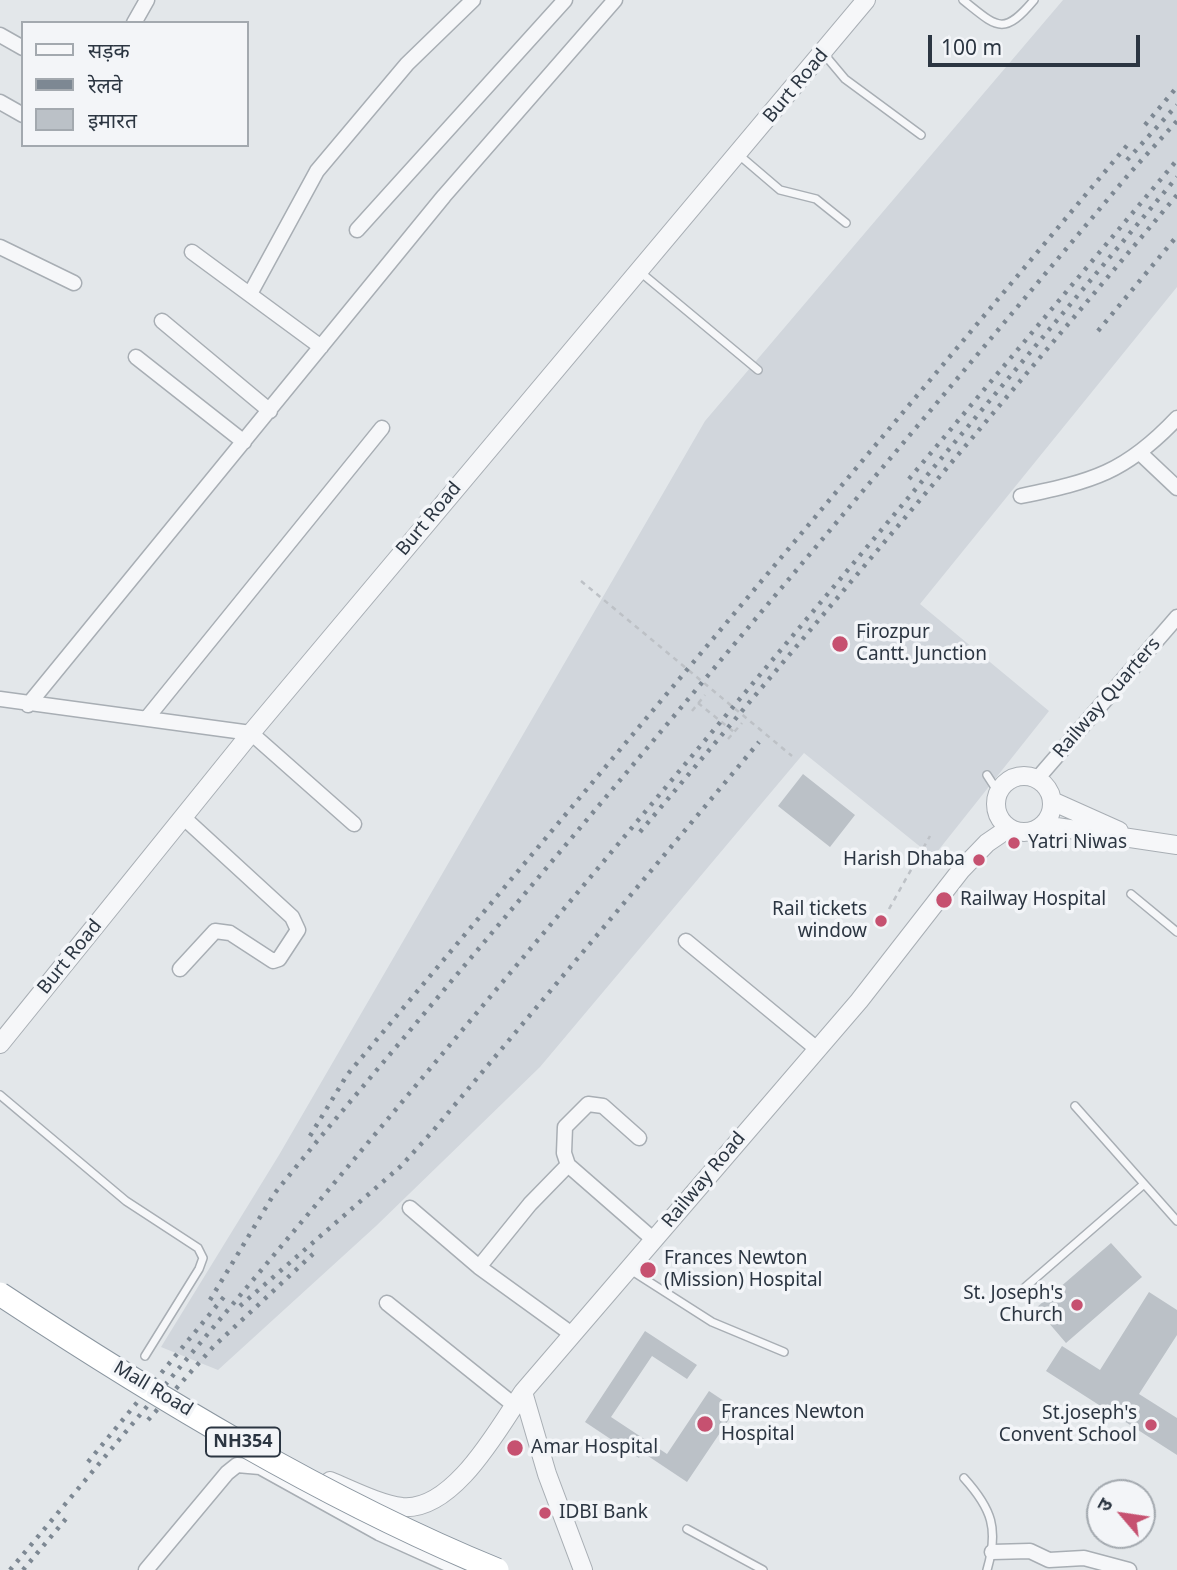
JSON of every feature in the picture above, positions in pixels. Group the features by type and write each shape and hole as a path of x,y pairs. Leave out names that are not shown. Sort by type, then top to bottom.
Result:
{"highway":[{"name":"Mall Road","path":"0,1294 266,1455 383,1520 498,1570"}],"street":[{"path":"135,21 147,0"},
{"path":"250,294 317,171 407,64 473,0"},
{"path":"357,230 565,0"},
{"path":"28,705 444,197 615,0"},
{"name":"Burt Road","path":"0,1044 251,733 866,0"},
{"path":"0,35 21,47"},
{"path":"0,102 21,114"},
{"path":"0,247 74,284"},
{"path":"192,252 321,347"},
{"path":"162,321 270,411"},
{"path":"136,357 244,442"},
{"path":"1021,496 1083,483 1118,470 1177,418"},
{"path":"147,718 382,428"},
{"path":"1140,453 1177,488"},
{"name":"Railway Quarters","path":"1037,779 1177,617"},
{"path":"0,699 28,705 251,733 354,824"},
{"path":"1043,825 1051,813 1052,801 1046,787 1037,779 1023,776 1009,780 999,792 996,805 999,818 1009,828 1026,832 1043,825 1177,845"},
{"path":"1052,801 1140,840"},
{"path":"180,969 215,931 230,933 273,961 279,959 298,930 292,917 183,817"},
{"name":"Railway Road","path":"266,1455 401,1507 420,1506 442,1497 458,1481 519,1399 817,1049 961,870 987,843 1009,828"},
{"path":"686,941 817,1049"},
{"path":"639,1139 603,1105 588,1104 565,1126 564,1153 568,1165 654,1240"},
{"path":"479,1267 530,1204 568,1165"},
{"path":"410,1208 479,1267 573,1335"},
{"path":"387,1303 519,1399 583,1570"},
{"path":"146,1570 227,1473 237,1465 248,1464 260,1467 379,1533 461,1570"},
{"path":"992,1552 1030,1551 1049,1560 1084,1558 1129,1570"}],"lane":[{"path":"963,0 992,23 1002,27 1011,24 1034,0"},
{"path":"823,54 845,79 921,135"},
{"path":"738,155 780,190 816,199 846,223"},
{"path":"638,271 758,370"},
{"path":"987,775 999,792"},
{"path":"1131,894 1177,932"},
{"path":"0,1095 126,1201 198,1248 203,1258 199,1269 145,1356"},
{"path":"1075,1106 1177,1222"},
{"path":"1023,1289 1144,1184"},
{"path":"629,1269 712,1322 784,1352"},
{"path":"964,1478 984,1500 990,1517 994,1541 987,1570"},
{"path":"687,1529 763,1570"}],"path":[{"path":"580,581 792,757"},
{"path":"692,711 705,695"},
{"path":"698,703 734,732"},
{"path":"729,739 741,723"},
{"path":"889,909 930,836"}],"shaded area":[{"path":"1063,0 1177,0 1177,287 920,604 1049,711 933,857 804,753 540,1067 376,1226 218,1370 161,1347 279,1155 705,421"}],"building":[{"path":"803,774 855,815 830,847 778,806"},
{"path":"1111,1243 1142,1277 1066,1343 1036,1308"},
{"path":"1149,1292 1177,1310 1177,1335 1139,1394 1177,1418 1177,1455 1046,1371 1062,1346 1100,1370"},
{"path":"645,1331 697,1365 687,1379 652,1356 611,1417 667,1454 709,1391 736,1409 687,1482 642,1452 639,1458 585,1422"}],"railway":[{"path":"1145,125 1177,87"},
{"path":"1127,160 1177,105"},
{"path":"210,1300 274,1194 318,1140 1129,174 1177,121"},
{"path":"310,1136 347,1075 1129,143"},
{"path":"909,479 1177,160"},
{"path":"10,1570 1177,177"},
{"path":"640,832 1177,195"},
{"path":"1098,331 1177,236"},
{"path":"240,1306 401,1166 759,742"},
{"path":"148,1420 214,1346 313,1254"},
{"path":"88,1462 228,1292"},
{"path":"23,1570 70,1514"}],"place":[{"name":"Firozpur Cantt. Junction","path":"840,644"},
{"name":"Yatri Niwas","path":"1014,843"},
{"name":"Harish Dhaba","path":"979,860"},
{"name":"Railway Hospital","path":"944,900"},
{"name":"Rail tickets window","path":"881,921"},
{"name":"Frances Newton (Mission) Hospital","path":"648,1270"},
{"name":"St. Joseph's Church","path":"1077,1305"},
{"name":"Frances Newton Hospital","path":"705,1424"},
{"name":"St.joseph's Convent School","path":"1151,1425"},
{"name":"Amar Hospital","path":"515,1448"},
{"name":"IDBI Bank","path":"545,1513"}]}
